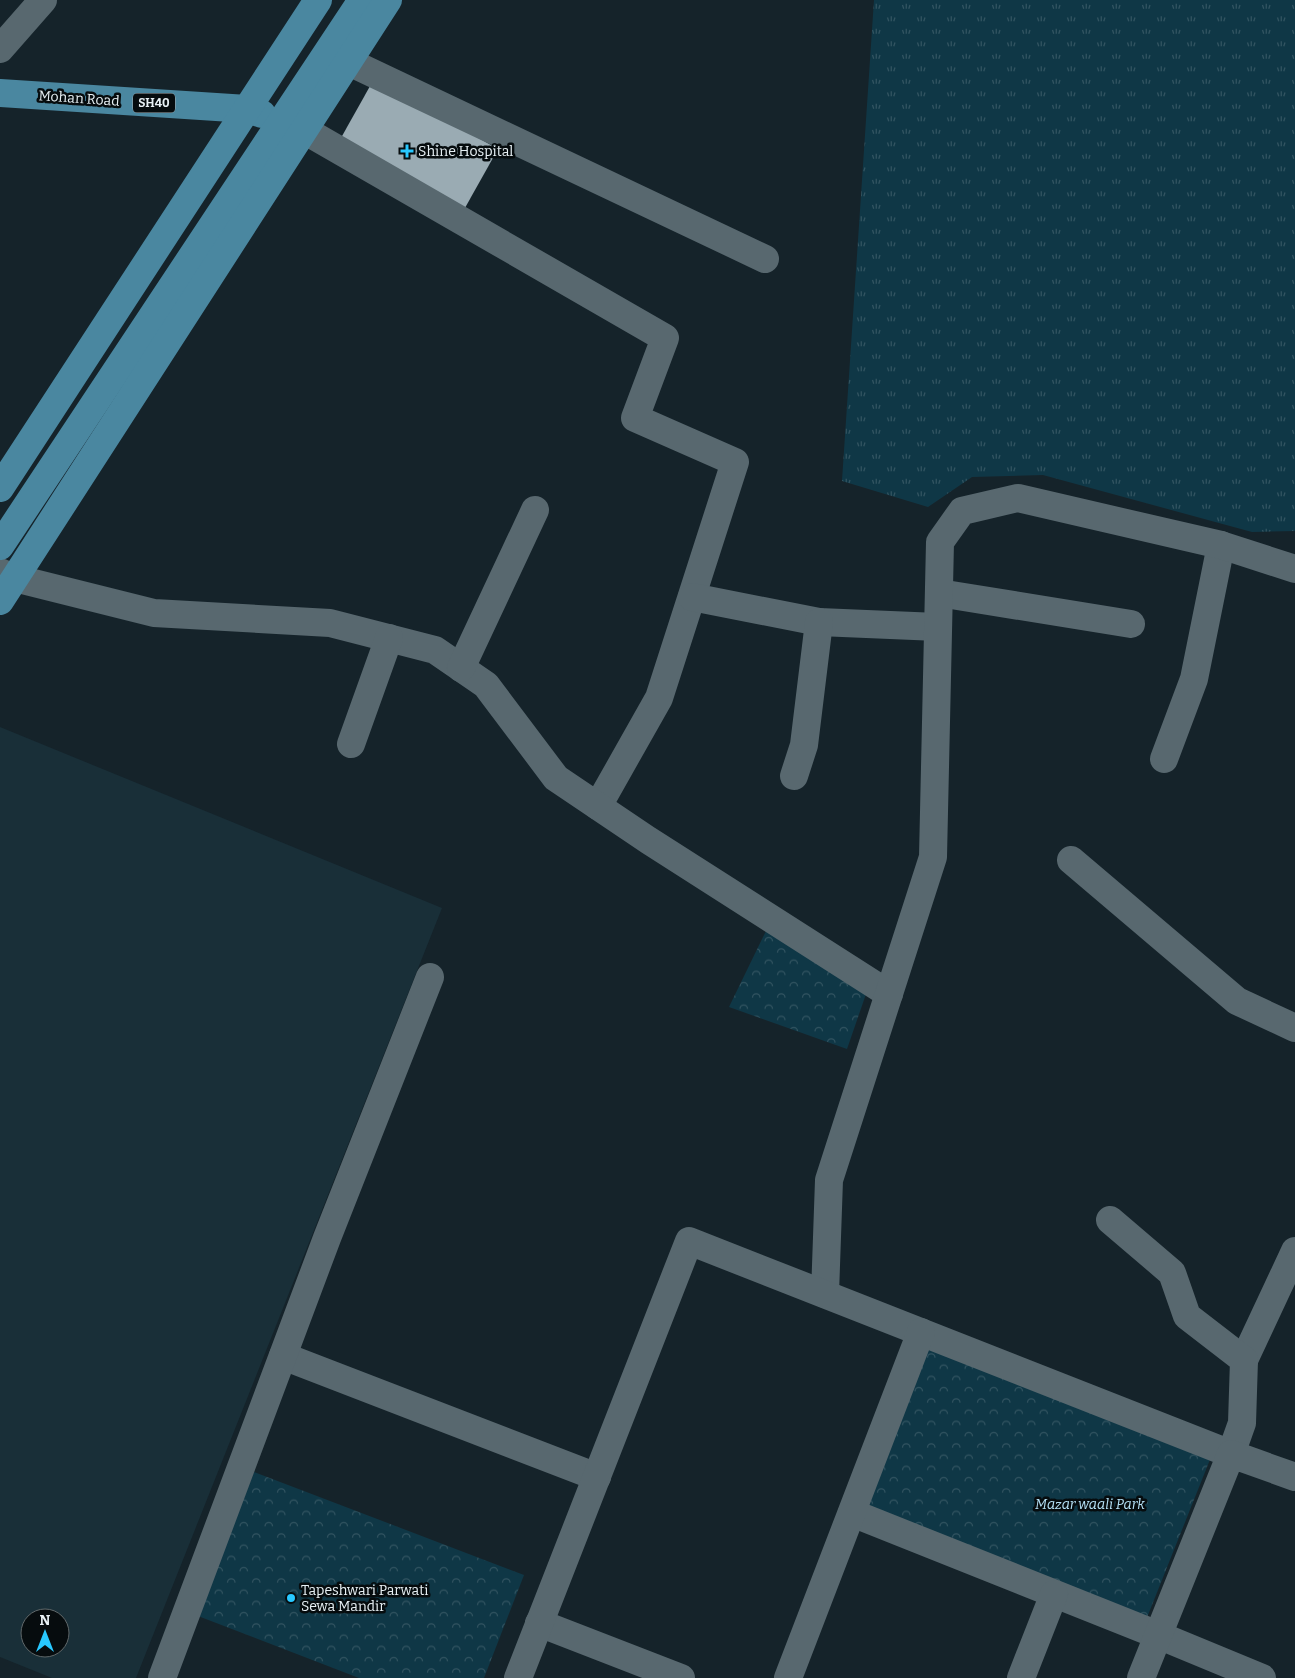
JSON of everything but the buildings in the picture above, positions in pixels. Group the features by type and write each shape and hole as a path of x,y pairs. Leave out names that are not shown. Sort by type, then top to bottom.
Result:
{"main road":[{"path":"0,488 318,0"},
{"path":"0,546 362,0"},
{"path":"5,584 388,0"},
{"name":"Mohan Road","path":"0,93 247,109 304,130"}],"street":[{"path":"0,49 43,0"},
{"path":"347,61 764,259"},
{"path":"304,130 665,338 635,418 735,462 659,698 598,806"},
{"path":"825,1294 829,1180 933,857 940,542 962,511 1018,498 1221,545 1295,569"},
{"path":"461,668 536,510"},
{"path":"1164,759 1194,678 1221,545"},
{"path":"5,584 154,613 330,623 435,650 486,685 556,778 648,840 889,994"},
{"path":"939,593 1131,624"},
{"path":"692,597 820,622 938,627"},
{"path":"794,776 804,745 820,622"},
{"path":"352,744 389,638"},
{"path":"1071,860 1236,1001 1295,1028"},
{"path":"162,1678 327,1238 430,977"},
{"path":"1110,1220 1172,1273 1187,1316 1244,1360"},
{"path":"518,1678 689,1241 1231,1454 1295,1477"},
{"path":"1141,1678 1242,1423 1244,1360 1295,1251"},
{"path":"788,1678 921,1332"},
{"path":"283,1356 597,1477"},
{"path":"852,1513 1262,1678"},
{"path":"1021,1678 1054,1594"},
{"path":"540,1623 681,1678"}],"shaded area":[{"path":"0,727 442,908 136,1678 52,1678 0,1657"}],"green space":[{"path":"874,0 1295,0 1295,531 1252,532 1043,475 972,477 928,507 842,481"},
{"path":"766,931 866,994 847,1049 729,1007"},
{"name":"Mazar waali Park","path":"927,1345 1211,1457 1146,1620 862,1508"},
{"path":"254,1472 524,1575 484,1678 359,1678 198,1616"}],"place":[{"name":"Shine Hospital","path":"407,151"},
{"name":"Tapeshwari Parwati Sewa Mandir","path":"291,1598"}]}
